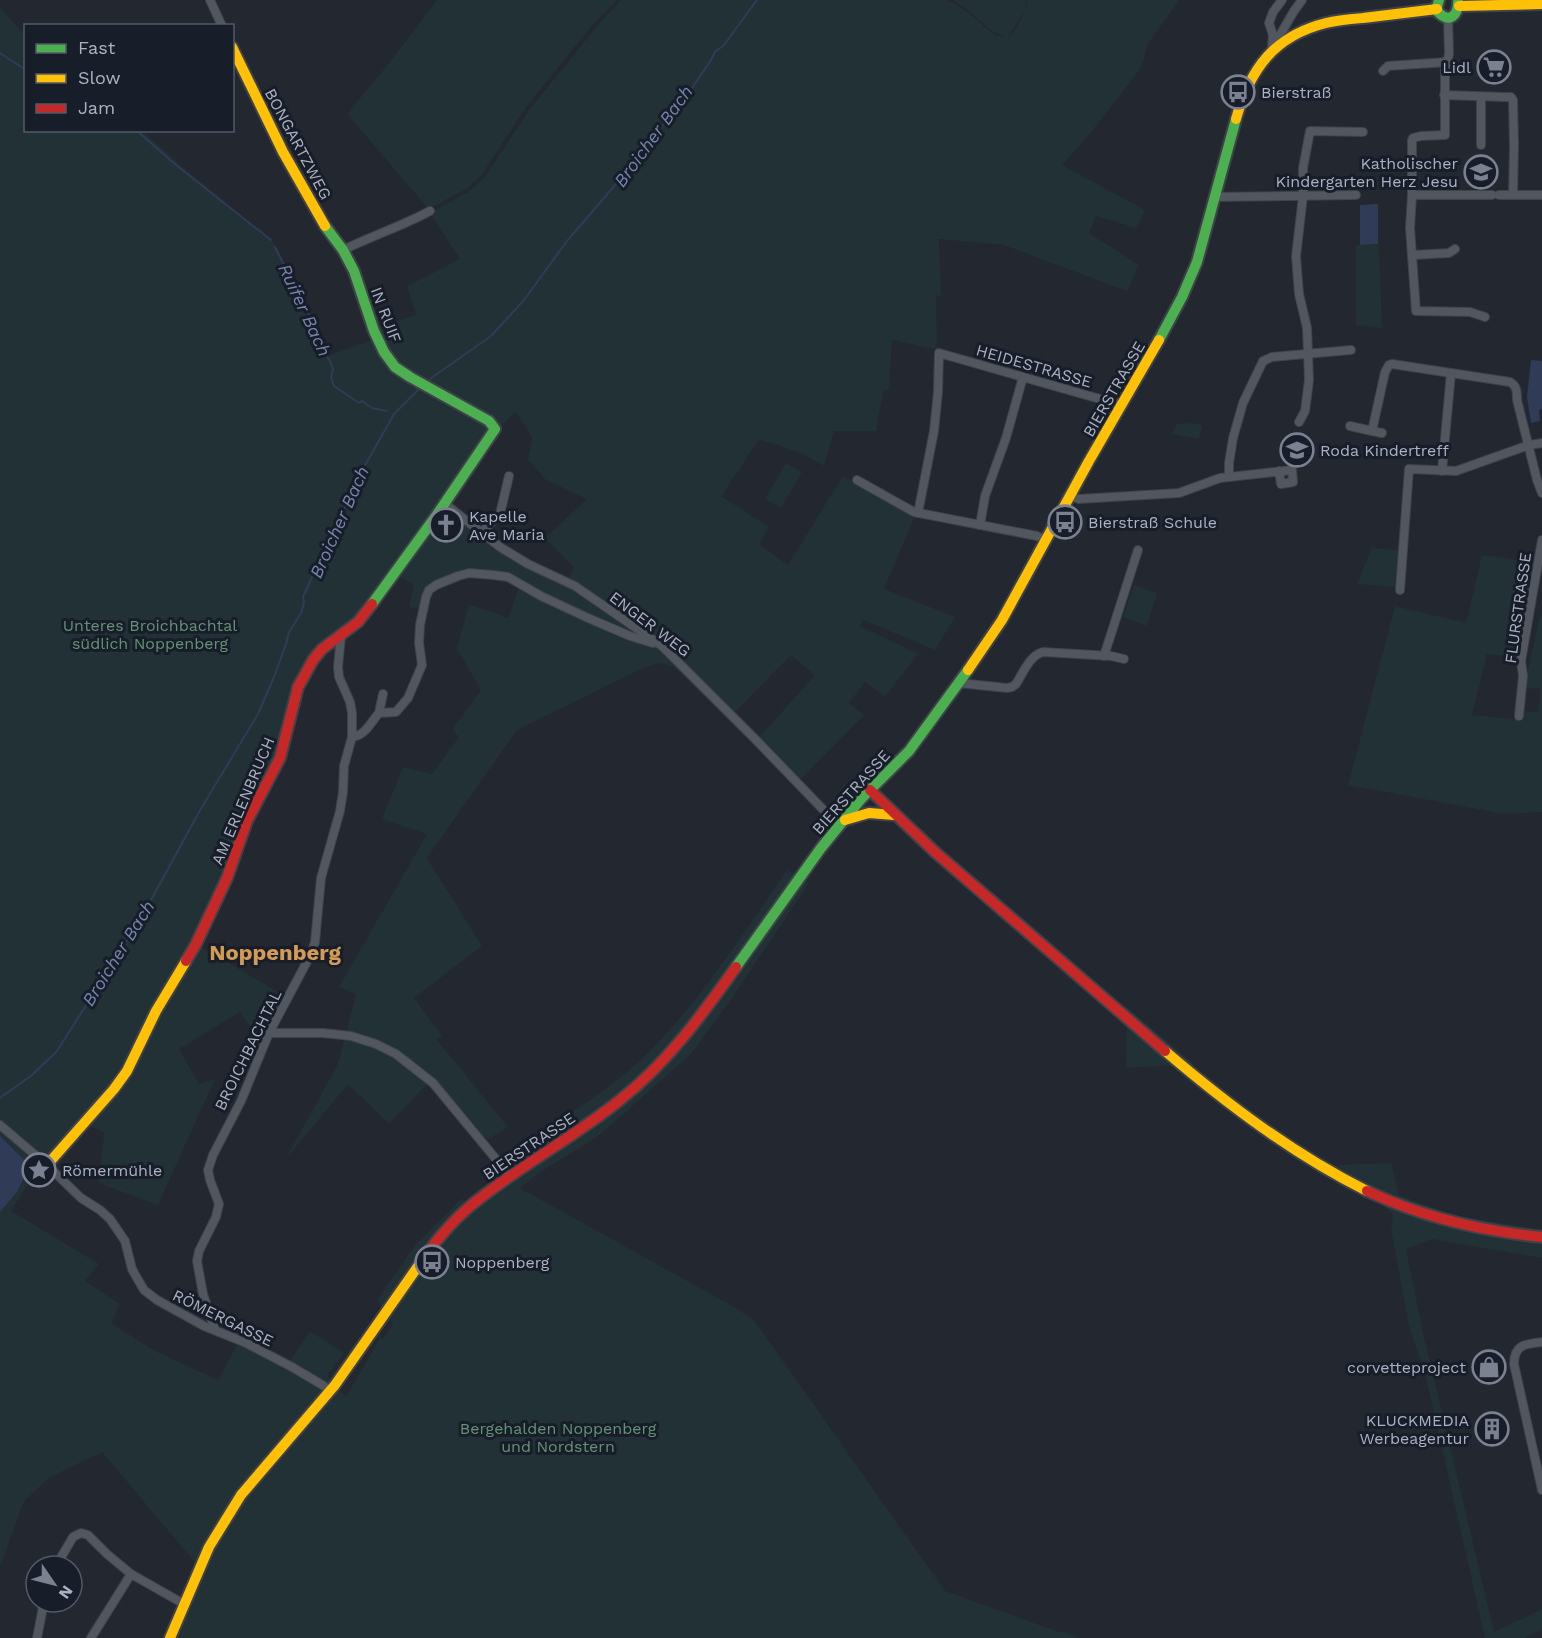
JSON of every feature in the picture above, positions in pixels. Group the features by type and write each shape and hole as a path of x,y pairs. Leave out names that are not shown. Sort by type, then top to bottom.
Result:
{"main road":[{"path":"1438,4 1440,15 1448,18 1457,14 1458,3 1542,4"},
{"name":"BIERSTRASSE","path":"170,1638 193,1582 220,1527 241,1495 330,1392 361,1350 401,1288 443,1233 473,1204 510,1176 587,1126 622,1099 670,1054 711,1002 816,853 870,790 909,751 959,683 1002,620 1182,297 1197,262 1244,94 1256,69 1272,50 1289,37 1309,28 1328,22 1438,4"},
{"name":"BONGARTZWEG","path":"234,51 283,152 327,230 343,250"},
{"name":"IN RUIF","path":"343,250 354,270 374,331 394,367 489,421 495,429"},
{"name":"AM ERLENBRUCH","path":"47,1165 127,1071 145,1031 191,952 220,894 247,821 280,758 298,687 313,660 322,649 357,622 495,429"},
{"path":"870,790 894,815 1198,1080 1294,1151 1345,1180 1401,1206 1463,1224 1542,1237"},
{"path":"840,823 862,813 894,815"}],"street":[{"path":"210,0 221,24"},
{"path":"1272,50 1273,35 1269,23 1273,12 1282,0"},
{"path":"1272,50 1302,0"},
{"path":"1479,0 1500,5"},
{"path":"1448,18 1449,54 1445,71 1444,135 1421,136 1412,140 1410,228 1416,311 1470,312 1485,317"},
{"path":"1383,71 1388,66 1447,62"},
{"path":"1444,94 1510,97 1514,103 1513,195"},
{"path":"1480,97 1481,145"},
{"path":"1299,422 1305,411 1308,395 1309,353 1307,328 1296,271 1303,196 1303,168 1310,131 1363,132"},
{"path":"1214,197 1356,195"},
{"path":"1412,195 1542,195"},
{"path":"343,250 368,237 397,228 430,211"},
{"path":"1413,255 1449,254 1455,249"},
{"path":"1229,477 1229,463 1238,418 1250,385 1263,361 1272,357 1352,350"},
{"name":"HEIDESTRASSE","path":"918,513 934,431 939,353 1121,405"},
{"path":"1372,431 1385,372 1389,366 1395,364 1512,383 1517,391 1517,400 1542,493"},
{"path":"1442,471 1450,373"},
{"path":"980,525 985,496 1006,438 1023,377"},
{"path":"1350,426 1382,434"},
{"path":"1400,590 1409,469 1456,471 1542,443"},
{"path":"1070,496 1079,500 1179,493 1220,478 1279,471"},
{"path":"482,532 500,513 508,500 509,476"},
{"path":"857,480 918,513 1037,536 1045,540"},
{"name":"ENGER WEG","path":"444,503 500,547 528,564 575,586 662,646 840,823"},
{"name":"FLURSTRASSE","path":"1519,716 1521,661 1542,540"},
{"path":"1104,656 1138,550"},
{"path":"379,713 396,712 408,698 422,665 419,643 420,625 429,590 436,585 469,573 508,577 541,596 588,618 630,636 662,646"},
{"name":"BROICHBACHTAL","path":"215,1330 202,1294 197,1268 199,1251 216,1217 219,1204 208,1170 213,1155 241,1101 269,1033 311,954 315,942 321,878 340,811 344,766 352,737 350,702 339,677 340,636"},
{"path":"959,683 1012,687 1033,657 1043,652 1124,659"},
{"path":"352,737 363,733 379,713 383,694"},
{"path":"269,1033 323,1033 351,1036 376,1044 396,1054 433,1083 510,1176"},
{"name":"RÖMERGASSE","path":"0,1125 81,1198 100,1210 110,1220 125,1241 132,1269 144,1290 157,1300 204,1326 244,1342 292,1368 324,1386 330,1392"},
{"path":"1542,1342 1526,1344 1518,1348 1514,1355 1514,1364 1542,1490"},
{"path":"63,1554 73,1537 81,1533 88,1535 131,1574 184,1604"},
{"path":"91,1638 131,1574"},
{"path":"37,1638 42,1614"}],"green space":[{"path":"437,0 617,0 595,22 527,106 481,176 466,189 429,209 347,114"},
{"path":"621,0 948,0 973,16 991,32 1005,38 989,29 967,9 953,0 1026,0 1025,7 1027,0 1179,0 1148,44 1141,68 1088,136 1062,165 1145,210 1136,228 1096,216 1089,233 1139,265 1127,291 1004,245 939,239 941,296 936,295 937,349 892,340 889,389 883,392 876,431 834,431 824,466 801,453 759,439 721,496 769,527 759,544 788,565 843,476 915,516 884,589 955,617 935,650 863,620 860,626 918,654 885,697 865,682 849,703 864,715 794,786 753,744 815,675 791,655 728,719 673,666 659,663 643,668 517,730 427,858 482,946 414,998 442,1036 437,1040 508,1127 487,1140 433,1078 389,1124 348,1084 285,1160 338,1064 356,994 339,987 427,834 382,819 403,767 432,774 459,737 452,730 481,690 457,649 469,604 508,618 521,582 481,572 453,580 429,592 426,610 409,607 414,585 390,570 352,623 327,637 314,649 294,681 276,756 227,869 191,941 283,995 269,1023 252,1030 240,1012 179,1049 199,1084 215,1079 158,1205 99,1183 104,1132 82,1120 51,1154 45,1156 11,1211 99,1264 85,1281 120,1304 111,1323 153,1350 218,1380 241,1338 289,1363 310,1331 344,1353 327,1375 346,1397 380,1338 383,1339 393,1324 377,1300 415,1245 462,1198 473,1212 573,1140 559,1121 628,1071 669,1031 722,964 787,870 809,883 732,998 691,1054 597,1137 539,1173 520,1188 754,1320 945,1591 1079,1638 177,1638 204,1573 102,1452 49,1478 24,1501 0,1567 0,1212 17,1192 30,1167 0,1136 0,8 24,34 24,132 143,132 269,240 272,240 308,308 320,343 326,347 328,356 374,339 370,330 416,315 407,286 460,259 430,213 468,192 484,178 530,109","holes":["516,412 532,437 528,460 546,480 587,499 545,538 574,567 565,585 511,560 493,548 466,522 431,534 420,531 494,426 500,427"]},
{"path":"1356,245 1379,245 1382,328 1356,325"},
{"path":"1177,424 1203,425 1199,439 1172,434"},
{"path":"786,463 802,472 781,508 765,499"},
{"path":"1372,548 1399,550 1396,587 1357,584"},
{"path":"1482,555 1536,562 1520,657 1487,654 1472,715 1523,720 1525,711 1538,712 1540,689 1524,688 1540,616 1542,617 1542,812 1505,814 1348,785 1395,606 1466,623"},
{"path":"1134,585 1157,593 1147,626 1123,617"},
{"path":"1127,1007 1194,1064 1126,1068"},
{"path":"1391,1163 1399,1195 1453,1215 1542,1230 1542,1258 1432,1239 1406,1249 1422,1328 1494,1632 1542,1609 1542,1629 1525,1638 1485,1638 1426,1378 1409,1326 1391,1229 1393,1214 1337,1165"}],"water":[{"path":"1378,204 1378,244 1360,245 1360,205"},
{"path":"1531,360 1542,361 1542,409 1539,410 1540,421 1531,423 1527,397"},
{"path":"0,1136 30,1166 17,1192 0,1212"}],"waterway":[{"name":"Broicher Bach","path":"427,381 491,336 524,300 567,241 622,180 628,169 692,88 715,52 724,45 757,0"},
{"name":"Ruifer Bach","path":"0,53 24,69"},
{"name":"Ruifer Bach","path":"138,132 271,240"},
{"name":"Ruifer Bach","path":"275,247 310,316 323,351 330,361 334,386 359,403 362,401 372,408 387,411"},
{"name":"Broicher Bach","path":"0,1098 32,1075 57,1051 150,902 199,812 258,714 274,677 289,632 301,613 303,597 344,510 354,481 394,414 421,387"}],"traffic: fast":[{"path":"1439,0 1438,12 1450,18 1457,11 1458,2"},
{"path":"1159,340 1182,297 1197,262 1236,119"},
{"path":"325,226 343,250 354,271 374,331 384,352 395,367 489,421 495,429 372,604"},
{"path":"736,967 821,848 861,799 909,751 968,670"}],"traffic: slow":[{"path":"1459,6 1542,4"},
{"path":"1236,119 1257,70 1278,46 1292,36 1331,22 1437,9"},
{"path":"234,51 283,152 325,226"},
{"path":"968,670 1002,620 1089,461 1159,340"},
{"path":"845,820 869,813 894,815"},
{"path":"47,1165 127,1071 156,1011 186,961"},
{"path":"1165,1051 1261,1127 1313,1161 1367,1191"},
{"path":"170,1638 209,1547 241,1495 335,1385 428,1252"}],"traffic: jam":[{"path":"186,961 227,878 247,821 280,758 298,687 322,649 358,622 372,604"},
{"path":"870,790 935,852 1165,1051"},
{"path":"428,1252 457,1218 486,1193 583,1128 637,1086 683,1038 736,967"},
{"path":"1367,1191 1452,1222 1542,1237"}],"place":[{"name":"Lidl","path":"1494,67"},
{"name":"Bierstraß","path":"1238,92"},
{"name":"Katholischer Kindergarten Herz Jesu","path":"1481,172"},
{"name":"Roda Kindertreff","path":"1297,450"},
{"name":"Bierstraß Schule","path":"1065,522"},
{"name":"Kapelle Ave Maria","path":"446,525"},
{"name":"Römermühle","path":"39,1170"},
{"name":"Noppenberg","path":"432,1262"},
{"name":"corvetteproject","path":"1489,1367"},
{"name":"KLUCKMEDIA Werbeagentur","path":"1492,1429"}],"district":[{"name":"Noppenberg","path":"275,952"}],"park label":[{"name":"Unteres Broichbachtal südlich Noppenberg","path":"150,634"},
{"name":"Bergehalden Noppenberg und Nordstern","path":"558,1437"}]}
